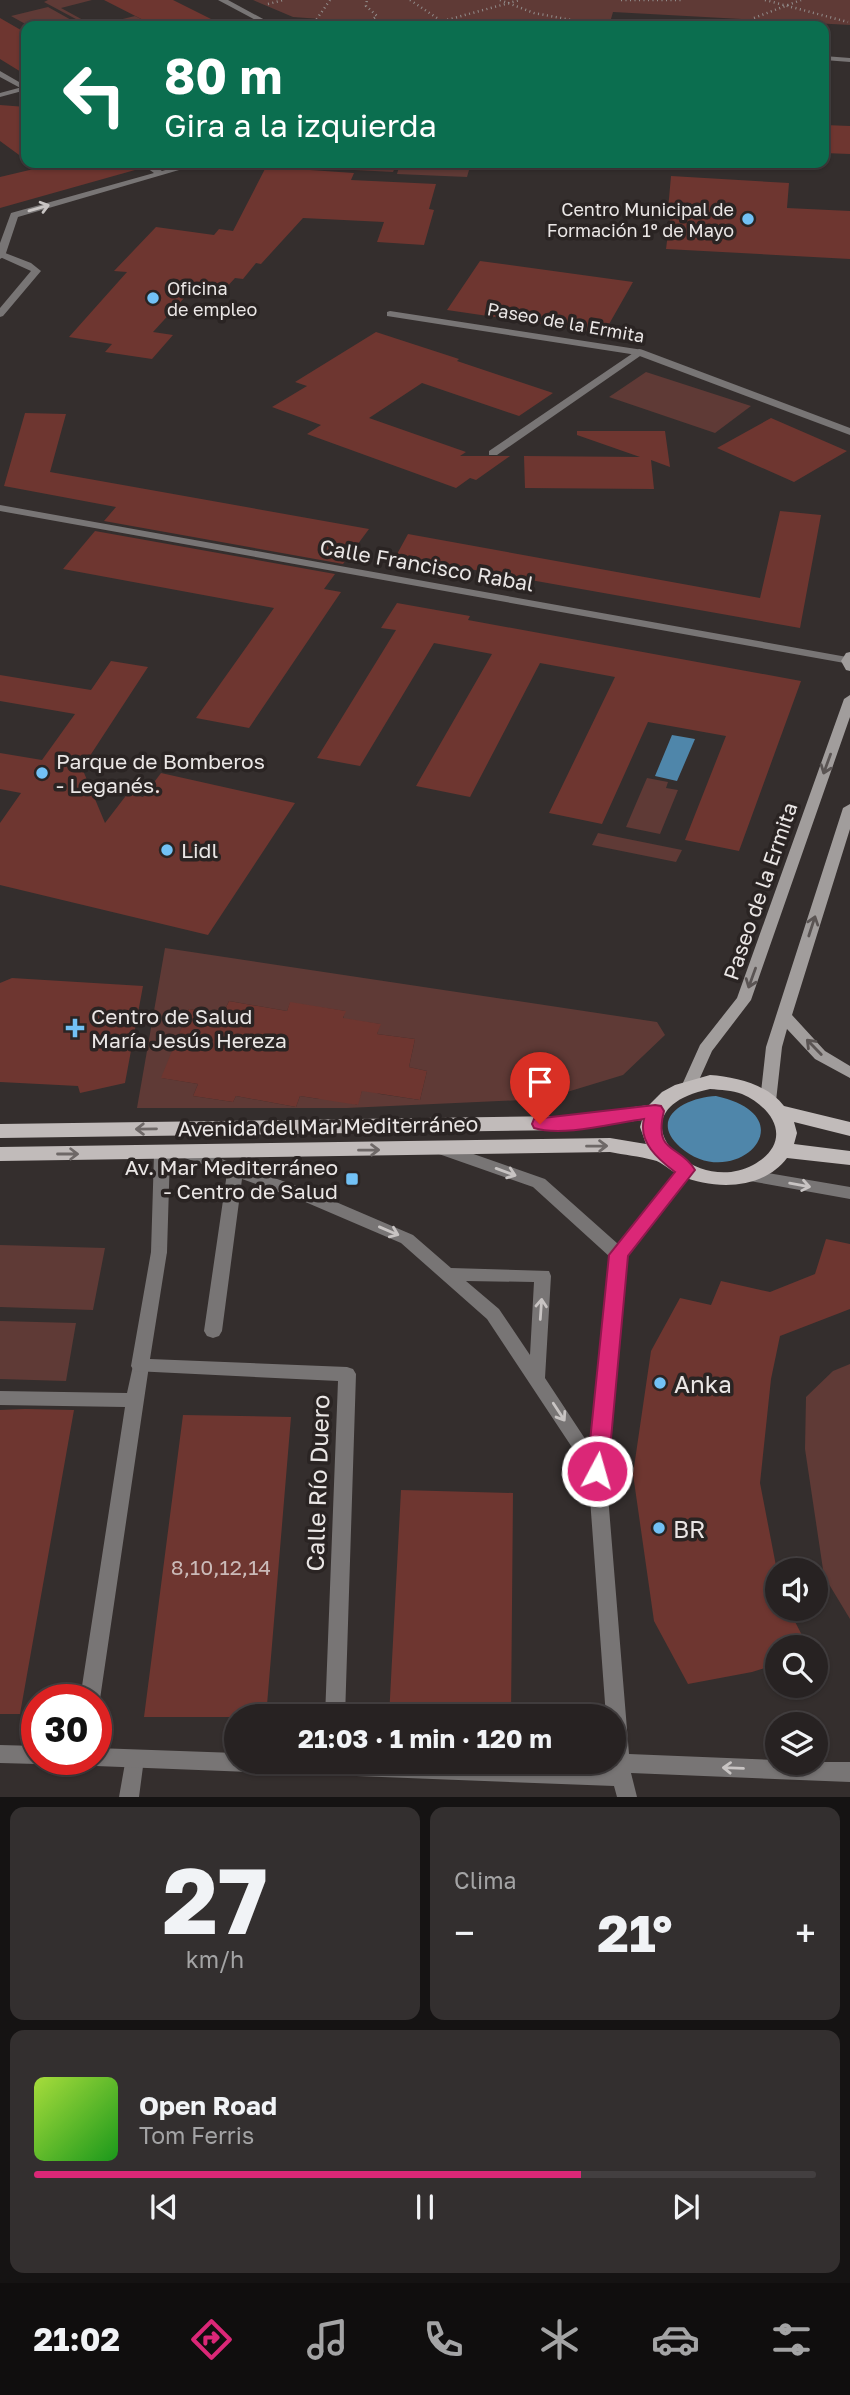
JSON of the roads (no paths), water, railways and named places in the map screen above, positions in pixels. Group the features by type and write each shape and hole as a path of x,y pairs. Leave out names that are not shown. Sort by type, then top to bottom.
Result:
{"main road":[{"name":"Paseo de la Ermita","path":"690,1085 705,1049 744,1000 850,699"},
{"path":"773,1106 774,1047 850,808"},
{"path":"783,1014 820,1055 850,1073"},
{"path":"710,1082 731,1084 751,1090 773,1106 785,1123 783,1150 764,1170 750,1176 729,1179 706,1177 686,1170 663,1154 653,1132 655,1111 663,1100 674,1091 690,1085 710,1082"},
{"path":"773,1106 850,1129"},
{"name":"Avenida del Mar Mediterráneo","path":"0,1131 567,1123 655,1111"},
{"name":"Avenida del Mar Mediterráneo","path":"0,1154 162,1154 610,1145 663,1154"},
{"path":"783,1150 850,1158"}],"street":[{"path":"222,0 262,21"},
{"path":"829,58 850,60"},
{"path":"0,73 21,86"},
{"path":"0,95 21,90"},
{"path":"152,168 160,173"},
{"path":"0,314 36,271 28,265 0,255 14,215 180,168"},
{"name":"Paseo de la Ermita","path":"390,314 639,352 850,432"},
{"path":"493,453 639,352"},
{"name":"Calle Francisco Rabal","path":"0,508 849,664"},
{"name":"Avenida del Mar Mediterráneo","path":"442,1149 539,1184 619,1255"},
{"path":"188,1153 302,1194 407,1238 493,1314 597,1471"},
{"path":"92,1684 159,1252 162,1154"},
{"path":"214,1331 235,1170"},
{"path":"623,1779 597,1471 619,1255 686,1170"},
{"path":"750,1176 850,1194"},
{"path":"447,1274 543,1276 537,1377"},
{"name":"Calle Río Duero","path":"141,1366 347,1374 335,1704"},
{"path":"0,1398 134,1400"},
{"path":"0,1754 21,1755"},
{"path":"112,1758 224,1761"},
{"path":"129,1797 134,1759"},
{"path":"527,1774 623,1779 850,1772"}],"water":[{"path":"672,735 695,739 677,781 655,776"},
{"path":"716,1096 744,1106 758,1120 761,1134 754,1147 740,1157 722,1162 701,1159 680,1147 668,1127 675,1111 684,1105 694,1100"}],"place":[{"name":"Centro Municipal de Formación 1º de Mayo","path":"748,219"},
{"name":"Oficina de empleo","path":"153,298"},
{"name":"Parque de Bomberos - Leganés.","path":"42,773"},
{"name":"Lidl","path":"167,850"},
{"name":"Centro de Salud María Jesús Hereza","path":"75,1028"},
{"name":"Av. Mar Mediterráneo - Centro de Salud","path":"352,1179"},
{"name":"Anka","path":"660,1383"},
{"name":"BR","path":"659,1528"}]}
